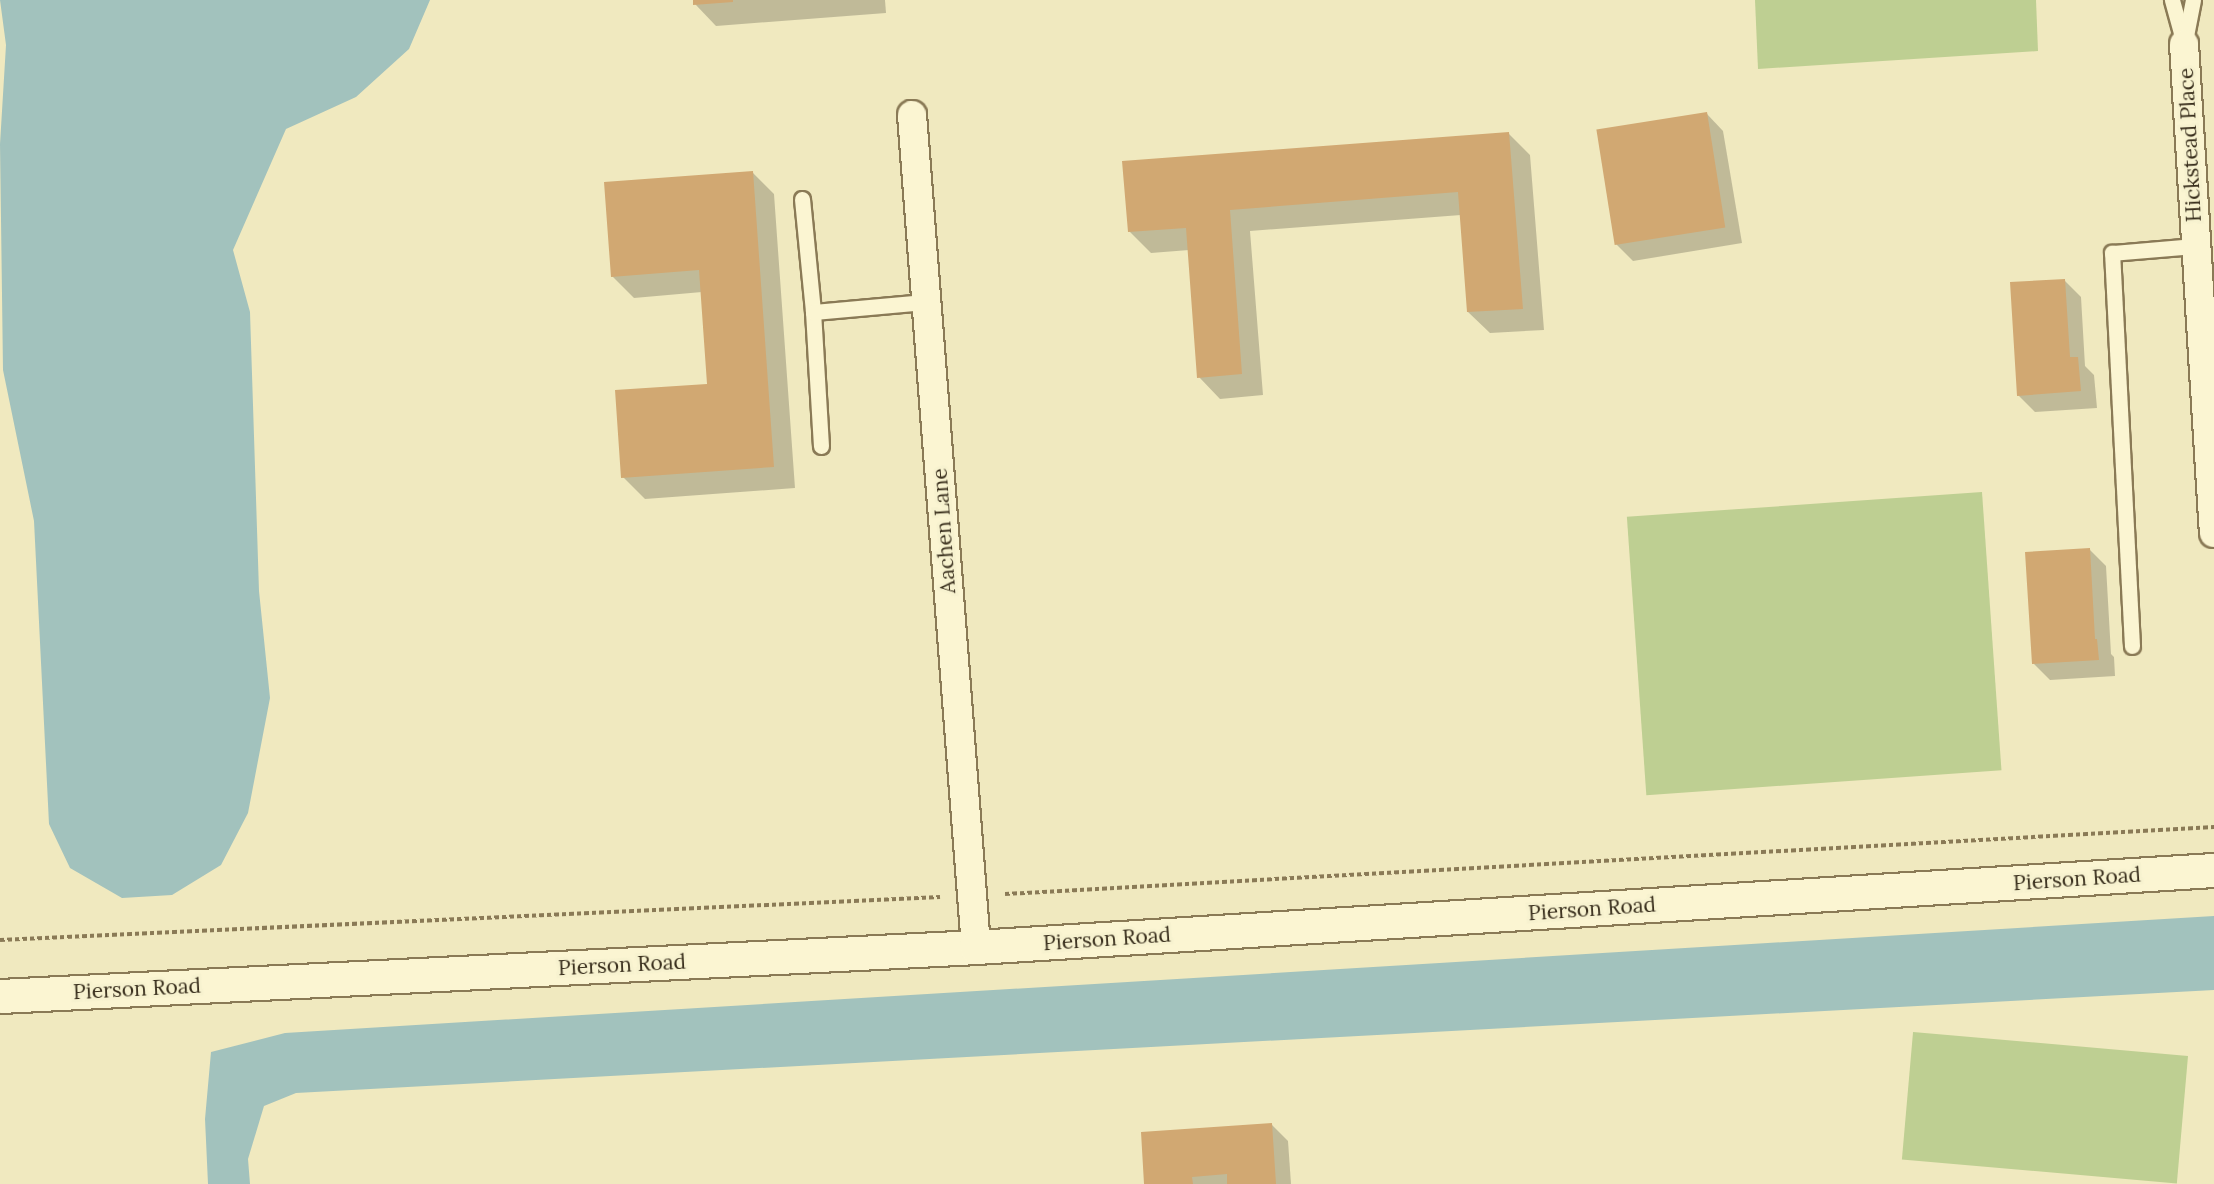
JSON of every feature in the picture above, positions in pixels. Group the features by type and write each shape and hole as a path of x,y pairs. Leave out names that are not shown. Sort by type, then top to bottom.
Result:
{"street":[{"name":"Hickstead Place","path":"2184,44 2214,533"},
{"name":"Aachen Lane","path":"912,115 976,947"},
{"name":"Pierson Road","path":"0,996 976,947 2214,870"}],"lane":[{"path":"2172,0 2184,44"},
{"path":"2184,44 2193,0"},
{"path":"802,199 813,312 821,446"},
{"path":"2132,646 2112,253 2196,246"},
{"path":"813,312 926,302"}],"path":[{"path":"0,940 972,896 2214,827"}],"green space":[{"path":"1755,0 2036,0 2038,51 1758,69"},
{"path":"1982,492 2001,770 1646,795 1627,517"},
{"path":"1913,1032 2188,1056 2177,1184 1902,1159"}],"water":[{"path":"0,0 430,0 409,49 356,97 286,129 233,250 250,312 259,591 270,698 248,813 221,865 172,895 122,898 70,868 49,824 34,521 3,370 0,144 6,45"},
{"path":"2214,916 2214,990 296,1093 264,1106 248,1159 250,1184 208,1184 205,1119 211,1052 285,1033"}],"building":[{"path":"693,0 733,0 733,2 693,5"},
{"path":"1707,112 1725,228 1615,245 1596,130"},
{"path":"1509,132 1523,309 1467,312 1458,192 1230,210 1242,374 1197,378 1186,228 1128,232 1122,161"},
{"path":"753,171 774,467 621,478 615,390 707,384 699,270 611,277 604,182"},
{"path":"2065,279 2070,357 2078,357 2081,391 2017,396 2010,282"},
{"path":"2090,548 2095,639 2097,639 2099,660 2032,664 2025,552"},
{"path":"1272,1123 1276,1184 1227,1184 1227,1174 1192,1177 1193,1184 1144,1184 1141,1132"}]}
